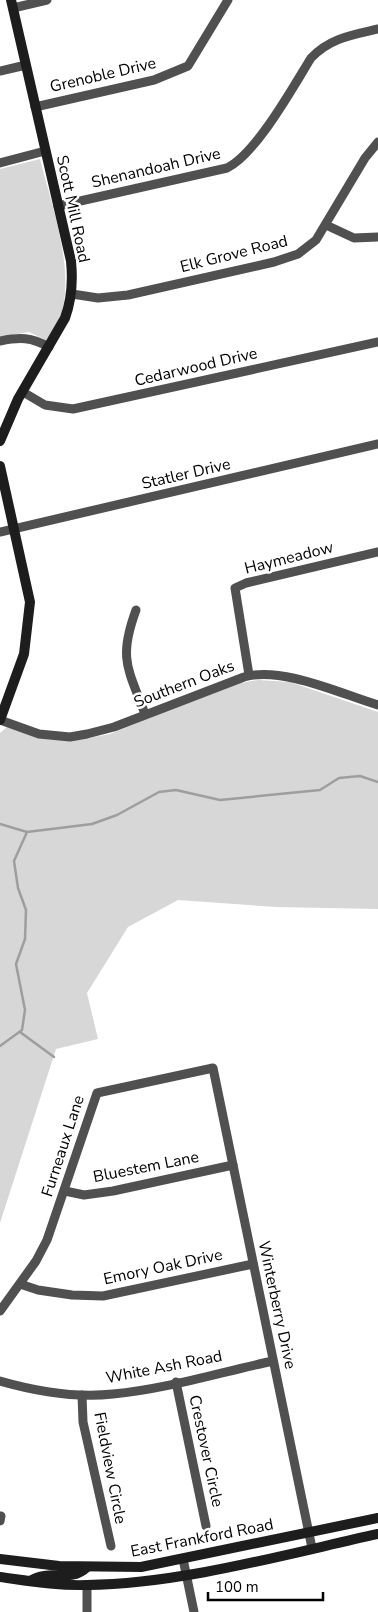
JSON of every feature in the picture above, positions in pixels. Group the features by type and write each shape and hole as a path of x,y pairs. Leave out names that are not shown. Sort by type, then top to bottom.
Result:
{"main road":[{"name":"Scott Mill Road","path":"0,441 23,392 65,318 72,294 71,261 12,4"},
{"path":"0,466 30,602 24,654 0,720"},
{"name":"East Frankford Road","path":"0,1558 87,1567 141,1568 378,1518"},
{"name":"East Frankford Road","path":"0,1576 30,1581 87,1586 186,1574 378,1534"},
{"path":"30,1581 41,1575 75,1575 87,1567"}],"street":[{"path":"12,4 47,0"},
{"name":"Grenoble Drive","path":"35,107 154,80 188,66 228,0"},
{"name":"Shenandoah Drive","path":"58,206 219,170 235,164 255,144 311,58 319,50 335,40 378,29"},
{"path":"0,71 26,65"},
{"name":"Elk Grove Road","path":"72,294 98,298 128,295 274,262 298,254 310,246 326,225 365,158 378,142"},
{"path":"0,163 45,152"},
{"path":"326,225 354,238 378,237"},
{"path":"0,342 24,337 34,339 49,347"},
{"name":"Cedarwood Drive","path":"23,392 45,405 73,409 378,342"},
{"name":"Statler Drive","path":"0,532 378,444"},
{"name":"Haymeadow","path":"249,675 235,588 246,583 378,552"},
{"path":"136,610 125,648 127,664 146,714"},
{"name":"Southern Oaks","path":"0,720 39,734 70,737 98,732 249,675 293,678 378,706"},
{"name":"Winterberry Drive","path":"213,1068 312,1548"},
{"name":"Furneaux Lane","path":"0,1311 20,1284 46,1240 65,1191 97,1092 213,1068"},
{"name":"Bluestem Lane","path":"65,1191 84,1195 113,1191 233,1165"},
{"name":"Emory Oak Drive","path":"20,1284 38,1290 72,1295 103,1296 253,1264"},
{"name":"White Ash Road","path":"0,1381 82,1395 112,1394 273,1361"},
{"name":"Crestover Circle","path":"176,1382 206,1526"},
{"name":"Fieldview Circle","path":"82,1395 83,1422 111,1546"},
{"path":"183,1559 194,1612"},
{"path":"87,1586 87,1612"}],"shaded area":[{"path":"40,159 63,252 64,301 58,322 46,340 29,332 0,337 0,169"},
{"path":"258,680 290,682 378,712 378,909 276,907 178,900 128,927 87,993 98,1039 56,1049 0,1223 0,733 7,727 45,739 78,740 110,734 235,684"}],"waterway":[{"path":"0,1046 22,1030 25,1010 16,964 25,939 26,910 18,888 14,861 27,832 92,824 117,815 159,792 176,790 220,800 320,790 339,778 360,776 378,782"},
{"path":"0,824 27,832"},
{"path":"20,1032 54,1057"}]}
